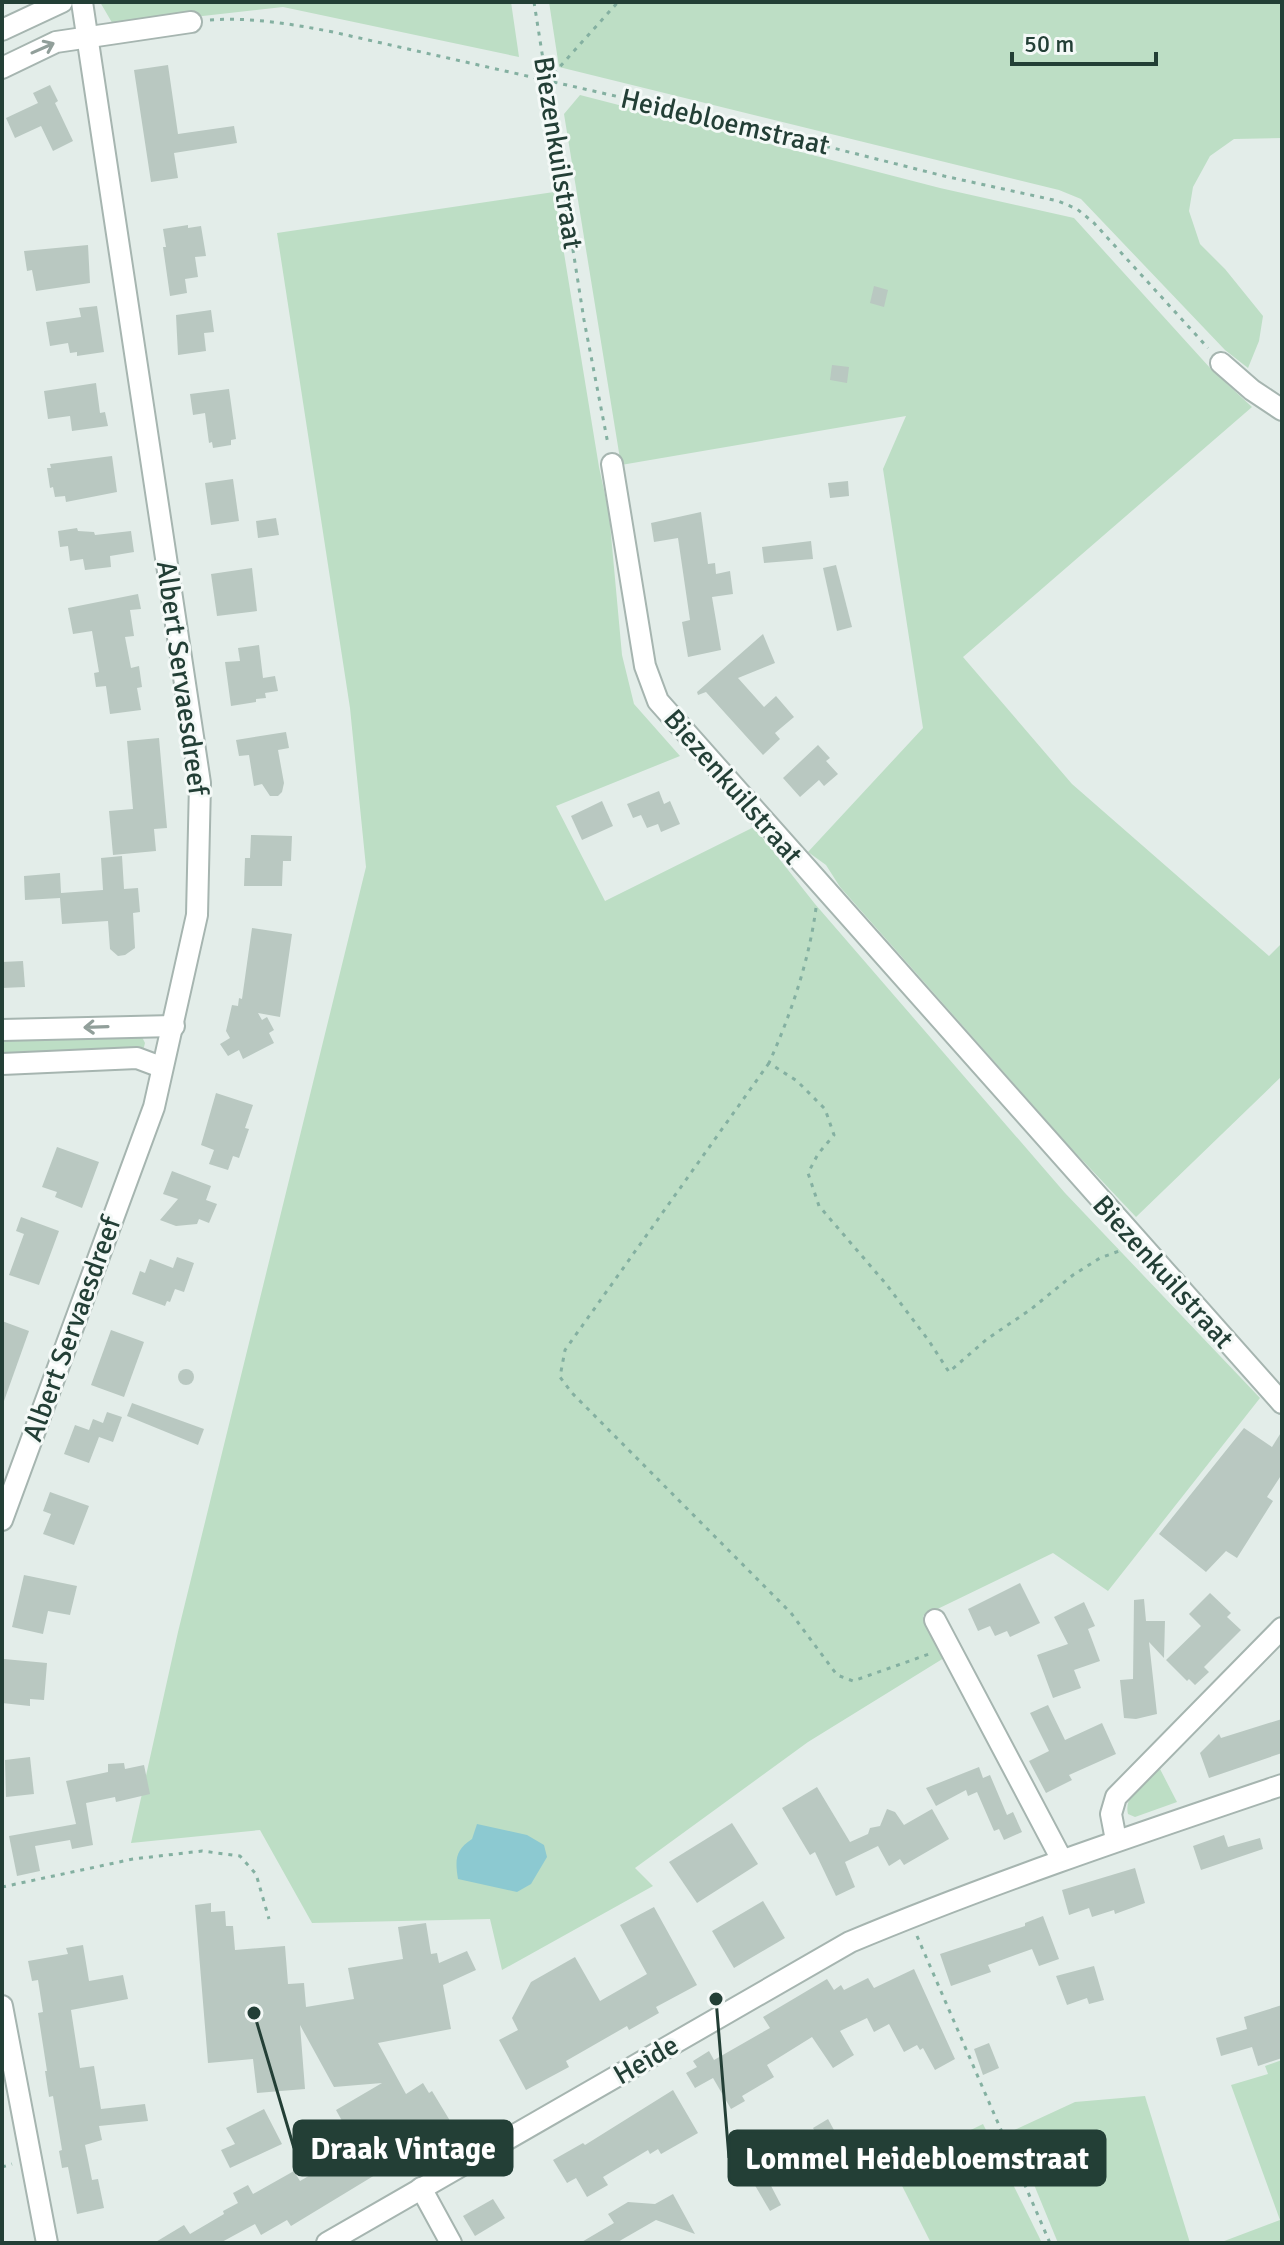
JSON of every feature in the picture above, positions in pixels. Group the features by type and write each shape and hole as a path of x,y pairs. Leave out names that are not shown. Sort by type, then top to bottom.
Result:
{"street":[{"path":"2,30 62,2"},
{"name":"Albert Servaesdreef","path":"2,1520 154,1107 197,915 200,783 82,2"},
{"path":"2,68 56,42 191,22"},
{"path":"1221,363 1252,390 1282,410"},
{"name":"Biezenkuilstraat","path":"612,464 645,666 658,701 1282,1403"},
{"path":"2,1030 174,1026"},
{"path":"2,1064 137,1058 161,1067"},
{"path":"935,1620 1062,1860"},
{"path":"1116,1840 1111,1814 1116,1797 1282,1628"},
{"name":"Heide","path":"327,2243 850,1942 1116,1840 1282,1785"},
{"path":"2,2006 47,2243"},
{"path":"421,2188 451,2243"}],"path":[{"name":"Biezenkuilstraat","path":"534,2 584,320 612,464"},
{"path":"547,81 618,2"},
{"name":"Heidebloemstraat","path":"191,22 235,18 269,20 333,32 730,122 1058,201 1077,209 1094,223 1221,363"},
{"path":"813,931 787,1022 769,1063 565,1350 560,1377 572,1393 791,1613 837,1675 853,1681 949,1646"},
{"path":"769,1063 797,1081 825,1109 834,1135 808,1173 819,1206 886,1284 949,1372 987,1339 1030,1310 1073,1275 1100,1258 1138,1244"},
{"path":"2,1887 133,1859 202,1851 240,1856 256,1874 269,1919"},
{"path":"909,1918 1050,2243"}],"green space":[{"path":"100,2 511,2 519,57 283,7 114,26"},
{"path":"549,2 1282,2 1282,138 1234,139 1210,156 1193,187 1189,211 1200,244 1263,316 1259,341 1248,368 1225,350 1081,199 1059,190 559,67"},
{"path":"580,95 940,188 1074,218 1211,369 1252,407 963,657 1072,784 1269,956 1282,943 1282,1076 1136,1217 1069,1146 840,887 826,865 808,852 923,728 883,469 906,416 621,465 564,114"},
{"path":"554,192 609,513 622,655 634,704 680,756 556,806 605,901 754,827 815,904 1065,1193 1260,1398 1108,1591 1053,1553 923,1616 944,1658 808,1742 635,1868 653,1886 502,1970 490,1919 312,1923 260,1830 131,1843 178,1632 366,867 350,708 277,233"},
{"path":"140,1033 145,1043 143,1051 2,1057 2,1037"},
{"path":"1160,1769 1177,1802 1135,1817 1128,1814 1132,1794"},
{"path":"1282,2060 1282,2243 1219,2243 1280,2220 1231,2085 1268,2074 1265,2066"},
{"path":"1145,2096 1190,2243 1058,2243 1012,2131 1075,2102"},
{"path":"983,2124 1042,2243 931,2243 893,2168"}],"water":[{"path":"477,1824 527,1835 544,1845 547,1857 531,1884 517,1892 458,1879 458,1856 462,1847 472,1839"}],"building":[{"path":"168,65 178,134 234,126 237,143 174,153 178,178 151,182 134,70"},
{"path":"50,85 73,141 53,151 41,126 15,138 6,118 38,103 33,93"},
{"path":"188,225 188,228 201,226 206,256 195,257 198,277 185,279 187,293 170,296 163,229"},
{"path":"88,245 90,283 36,291 32,270 27,271 24,251"},
{"path":"874,286 888,290 884,307 870,303"},
{"path":"97,306 104,352 77,356 77,352 70,353 68,343 50,346 46,322 81,317 79,308"},
{"path":"211,310 214,332 204,333 206,351 178,355 176,315"},
{"path":"832,365 849,367 847,383 830,380"},
{"path":"96,383 100,413 105,412 108,426 72,431 70,416 48,419 44,391"},
{"path":"229,389 236,439 231,440 231,445 213,448 212,442 209,443 205,413 193,415 190,394"},
{"path":"112,456 117,492 66,502 65,496 55,497 53,487 50,488 47,468 51,468 50,464"},
{"path":"233,479 239,521 211,525 205,483"},
{"path":"848,481 849,496 830,498 828,483"},
{"path":"701,512 708,564 715,563 716,574 730,571 733,594 712,597 721,650 688,657 682,622 690,620 678,538 654,542 651,523"},
{"path":"276,518 279,535 258,538 256,521"},
{"path":"77,528 78,531 94,532 95,535 131,531 134,552 110,556 111,567 85,570 83,559 70,561 68,546 60,547 58,531"},
{"path":"811,541 813,559 764,563 762,547"},
{"path":"836,565 852,627 837,631 823,568"},
{"path":"252,568 257,611 217,616 211,574"},
{"path":"138,594 141,609 130,610 134,636 125,637 131,668 139,666 142,687 137,688 141,710 110,714 106,686 96,687 94,673 99,672 92,631 73,634 68,608"},
{"path":"763,634 775,663 738,678 764,707 776,696 794,717 775,733 780,739 763,755 706,692 698,695 697,692"},
{"path":"259,645 263,678 275,676 278,691 265,693 266,698 256,699 256,702 231,706 225,662 240,661 238,648"},
{"path":"286,732 289,748 278,750 284,783 282,792 278,796 270,796 262,784 254,786 249,755 239,756 236,740"},
{"path":"159,738 167,828 154,829 156,851 113,855 109,811 133,809 127,741"},
{"path":"818,745 830,758 826,761 838,774 824,786 819,780 800,797 783,778"},
{"path":"659,791 664,804 670,801 680,824 661,832 658,824 647,828 641,815 633,818 627,804"},
{"path":"602,801 613,826 582,840 571,816"},
{"path":"251,835 292,836 291,861 283,861 282,886 244,886 245,858 250,858"},
{"path":"122,856 124,889 138,888 140,912 133,913 135,948 125,955 118,956 110,949 108,921 62,924 60,898 25,900 24,876 60,873 61,893 103,890 101,858"},
{"path":"252,928 292,934 280,1017 258,1013 262,1020 267,1017 274,1030 269,1033 274,1043 243,1059 239,1050 228,1056 220,1044 230,1038 226,1031 232,1005 238,1006 239,998 242,999"},
{"path":"23,961 25,987 2,988 2,962"},
{"path":"216,1093 253,1105 239,1158 233,1156 228,1170 209,1164 214,1150 201,1145"},
{"path":"57,1147 99,1162 82,1208 55,1197 57,1192 42,1187"},
{"path":"172,1171 211,1186 206,1200 217,1204 209,1223 199,1219 197,1224 176,1226 160,1220 178,1199 163,1194"},
{"path":"21,1217 59,1231 39,1285 9,1275 24,1234 16,1231"},
{"path":"177,1257 194,1263 184,1292 175,1289 165,1306 132,1294 140,1271 145,1273 150,1259 173,1268"},
{"path":"2,1321 29,1331 4,1401 2,1400"},
{"path":"111,1330 144,1342 124,1397 91,1385"},
{"path":"183,1369 189,1369 194,1377 192,1383 183,1385 178,1380 178,1374"},
{"path":"132,1403 204,1429 198,1445 127,1416"},
{"path":"107,1412 122,1417 113,1442 99,1437 89,1463 64,1454 75,1425 89,1430 93,1419 103,1423"},
{"path":"1244,1428 1272,1447 1282,1431 1282,1474 1267,1497 1273,1501 1237,1558 1226,1551 1206,1572 1159,1534"},
{"path":"50,1492 89,1506 74,1545 43,1534 51,1514 43,1511"},
{"path":"24,1575 77,1586 70,1615 48,1611 43,1634 12,1627"},
{"path":"1020,1583 1040,1623 1010,1637 1007,1631 995,1636 990,1626 978,1631 968,1609"},
{"path":"1210,1593 1231,1613 1227,1617 1241,1630 1204,1667 1209,1672 1195,1685 1166,1660 1201,1626 1189,1614"},
{"path":"1144,1599 1146,1621 1165,1621 1164,1658 1149,1642 1157,1714 1136,1719 1124,1718 1120,1680 1133,1679 1134,1600"},
{"path":"1084,1602 1095,1626 1088,1629 1100,1661 1074,1670 1081,1688 1053,1698 1037,1655 1068,1644 1054,1617"},
{"path":"4,1659 47,1663 44,1700 30,1699 30,1706 2,1703"},
{"path":"1048,1705 1065,1740 1102,1723 1116,1754 1069,1775 1072,1780 1046,1793 1029,1761 1049,1751 1030,1713"},
{"path":"1282,1719 1282,1753 1209,1778 1200,1753 1219,1734 1221,1738"},
{"path":"30,1757 34,1794 6,1797 5,1760"},
{"path":"124,1763 125,1769 144,1765 150,1794 116,1802 115,1797 86,1803 93,1845 72,1849 70,1840 35,1846 40,1871 17,1876 9,1836 76,1824 66,1781 108,1772 108,1764"},
{"path":"979,1767 983,1778 990,1775 1007,1815 1013,1812 1022,1832 1004,1840 999,1829 994,1831 977,1792 968,1796 966,1790 936,1806 926,1788"},
{"path":"817,1787 850,1842 868,1834 870,1828 880,1826 887,1809 895,1812 904,1825 932,1809 949,1839 904,1865 900,1859 889,1866 878,1846 845,1862 855,1887 836,1896 815,1852 810,1855 782,1808"},
{"path":"732,1823 758,1864 697,1903 669,1862"},
{"path":"1224,1835 1228,1847 1260,1838 1263,1849 1201,1870 1193,1846"},
{"path":"1135,1868 1145,1903 1115,1914 1114,1910 1092,1917 1089,1908 1069,1915 1062,1890"},
{"path":"763,1901 785,1938 734,1968 712,1931"},
{"path":"211,1903 211,1912 225,1911 226,1926 233,1926 235,1950 285,1946 288,1984 304,1983 306,2007 354,1999 348,1968 403,1959 398,1927 426,1923 431,1954 437,1953 439,1963 467,1951 476,1970 443,1985 451,2029 378,2043 406,2094 423,2083 429,2093 432,2091 458,2134 381,2175 380,2172 291,2226 287,2220 261,2235 255,2224 220,2243 154,2243 184,2225 190,2234 224,2214 223,2211 238,2203 233,2193 248,2185 253,2194 294,2171 300,2181 357,2148 336,2110 382,2083 334,2087 300,2025 305,2089 257,2093 253,2059 208,2063 195,1905"},
{"path":"654,1907 697,1985 656,2007 659,2013 629,2030 627,2026 566,2061 569,2067 526,2090 499,2040 518,2030 512,2018 531,1982 575,1957 600,2001 647,1974 620,1925"},
{"path":"1043,1916 1059,1959 1039,1966 1032,1949 988,1965 991,1972 951,1986 940,1954 1025,1926 1025,1923"},
{"path":"83,1945 89,1981 123,1975 128,1999 71,2010 80,2068 94,2066 101,2109 145,2104 148,2121 99,2126 102,2140 85,2145 92,2180 98,2179 104,2208 77,2214 68,2167 62,2168 53,2096 49,2097 38,2013 43,2012 38,1980 32,1981 28,1961 68,1954 66,1948"},
{"path":"1094,1966 1104,2000 1089,2004 1087,1998 1067,2005 1056,1976"},
{"path":"914,1969 955,2059 935,2070 923,2048 920,2050 917,2045 904,2052 889,2024 874,2032 867,2018 840,2031 854,2055 833,2068 812,2037 767,2065 774,2077 742,2096 745,2101 731,2109 713,2078 695,2088 686,2073 697,2067 693,2061 709,2051 714,2060 770,2028 763,2017 827,1979 834,1990 841,1985 844,1990 868,1978 874,1988"},
{"path":"1282,2005 1282,2058 1258,2066 1252,2047 1221,2056 1216,2038 1247,2029 1244,2017"},
{"path":"989,2043 999,2068 983,2075 974,2049"},
{"path":"673,2090 698,2133 661,2154 658,2149 650,2154 648,2150 603,2177 608,2185 587,2197 576,2178 567,2183 553,2160 583,2143 585,2145"},
{"path":"264,2109 282,2144 230,2168 221,2150 235,2144 226,2128"},
{"path":"828,2119 840,2141 825,2149 813,2128"},
{"path":"754,2153 781,2205 770,2211 740,2160"},
{"path":"673,2194 695,2234 656,2220 616,2243 580,2243 614,2223 608,2214 628,2202 655,2204"},
{"path":"493,2199 505,2218 475,2236 463,2216"}],"place":[{"name":"Lommel Heidebloemstraat","path":"716,1999"},
{"name":"Draak Vintage","path":"254,2013"}]}
